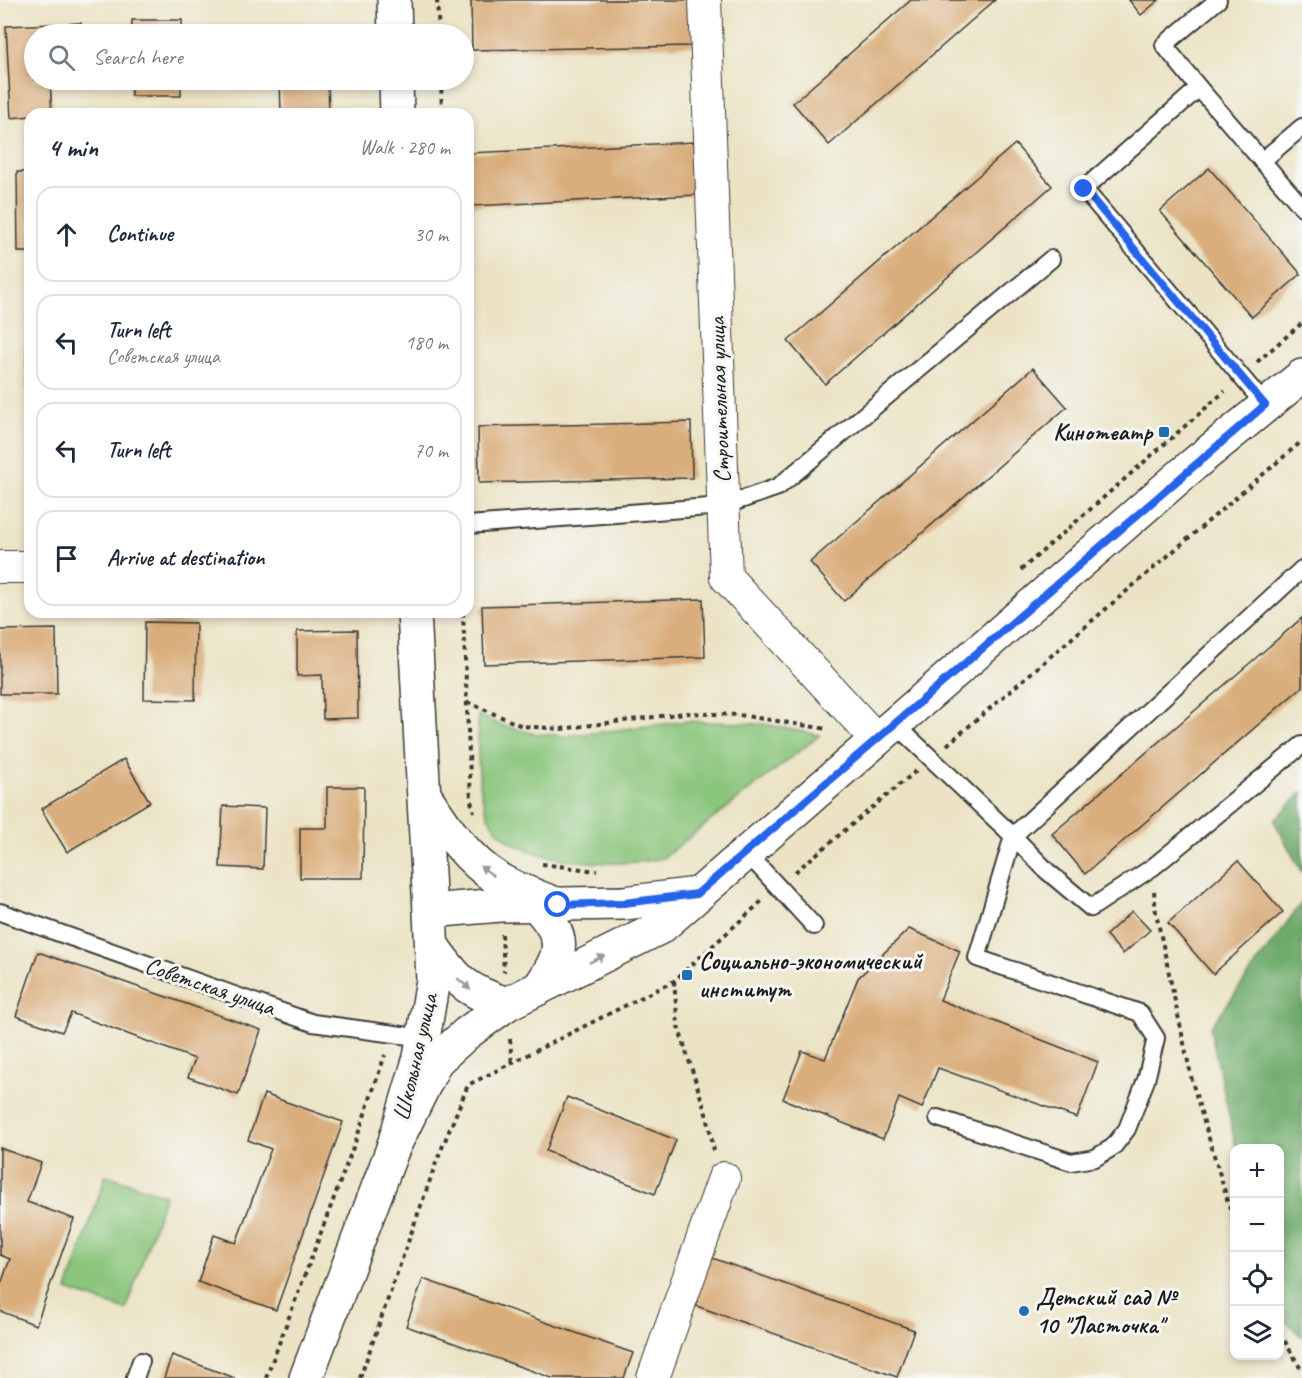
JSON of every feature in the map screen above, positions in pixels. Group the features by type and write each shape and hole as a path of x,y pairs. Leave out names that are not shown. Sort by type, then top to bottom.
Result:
{"main road":[{"path":"394,0 395,24"},
{"path":"397,90 398,108"},
{"path":"393,1148 436,1061 467,1033 507,1004 661,927 1265,405 1302,376"},
{"name":"Школьная улица","path":"306,1378 393,1148 409,1036 433,980 414,618"},
{"path":"424,794 453,839 474,862 500,880 547,905 559,943 556,965 539,988"},
{"path":"429,911 500,905 624,903 697,894"},
{"path":"433,947 449,970 466,988 507,1004"}],"street":[{"name":"Строительная улица","path":"705,0 726,577 886,732"},
{"path":"0,567 24,567"},
{"path":"653,1378 724,1178"}],"lane":[{"path":"1218,0 1164,45 1302,207"},
{"path":"1199,88 1084,189 1265,405"},
{"path":"1262,161 1302,127"},
{"path":"474,525 723,506 778,487 1051,258"},
{"path":"938,1118 1071,1162 1095,1158 1113,1147 1128,1129 1146,1080 1156,1038 1140,1013 977,958 1013,836 1302,569"},
{"path":"886,732 932,758 1047,871 1091,908 1153,867 1302,745"},
{"path":"747,853 814,926"},
{"name":"Советская улица","path":"0,912 313,1023 409,1036"},
{"path":"135,1378 141,1361"}],"path":[{"path":"437,0 438,24"},
{"path":"441,90 442,108"},
{"path":"360,1378 437,1160 468,1085 512,1065 674,981 778,886 932,758 1302,441"},
{"path":"466,702 522,726 561,729 685,713 739,716 830,730"},
{"path":"1153,867 1156,913 1188,1064 1230,1208"},
{"path":"500,905 512,1065"},
{"path":"674,981 678,1026 724,1178"},
{"path":"266,1378 357,1137 409,1036"},
{"path":"1284,1340 1302,1371"}],"green space":[{"path":"478,715 500,725 536,734 568,736 687,721 763,724 820,735 663,858 622,863 597,863 546,856 523,848 505,837 492,823 486,811 480,785"},
{"path":"1302,792 1302,873 1274,821"},
{"path":"1302,902 1302,1337 1284,1320 1284,1144 1235,1144 1210,1028"},
{"path":"106,1175 165,1195 126,1310 67,1290"}],"building":[{"path":"471,0 693,0 694,46 474,50 474,24 471,24"},
{"path":"911,0 995,0 829,145 793,103"},
{"path":"1129,0 1159,0 1141,15"},
{"path":"132,20 182,20 182,24 132,24"},
{"path":"24,25 24,90 51,90 52,108 24,108 24,117 11,118 6,26"},
{"path":"131,90 181,90 181,96 131,96"},
{"path":"280,90 328,90 329,108 281,108"},
{"path":"695,142 698,195 474,206 474,153"},
{"path":"1015,144 1052,186 825,384 788,341"},
{"path":"1209,168 1301,274 1252,317 1160,211"},
{"path":"17,172 24,172 24,252 18,252"},
{"path":"1033,368 1067,407 844,601 810,562"},
{"path":"691,422 692,478 479,483 478,427"},
{"path":"703,599 705,657 484,664 482,606"},
{"path":"1302,618 1302,687 1085,874 1052,834"},
{"path":"145,622 196,623 195,700 144,699"},
{"path":"56,629 57,694 0,694 0,630"},
{"path":"357,630 358,718 323,719 322,675 297,676 297,631"},
{"path":"124,759 150,802 67,852 41,809"},
{"path":"327,787 364,787 363,878 300,878 300,828 327,828"},
{"path":"223,806 265,808 263,869 220,867"},
{"path":"1238,861 1283,912 1213,974 1168,923"},
{"path":"1132,911 1150,930 1123,954 1106,935"},
{"path":"909,929 960,951 940,1000 1098,1062 1077,1118 938,1068 922,1108 899,1098 883,1139 783,1099 802,1051 825,1059 858,978"},
{"path":"38,952 261,1030 238,1095 188,1077 195,1059 71,1013 62,1032 16,1016"},
{"path":"264,1094 343,1122 276,1310 198,1282 214,1235 236,1243 271,1149 248,1140"},
{"path":"567,1097 676,1140 655,1194 546,1151"},
{"path":"0,1148 41,1163 27,1202 74,1219 36,1325 0,1311 0,1287 10,1259 0,1255"},
{"path":"704,1255 914,1330 897,1377 688,1303"},
{"path":"423,1279 633,1353 624,1378 552,1378 406,1326"},
{"path":"172,1355 235,1378 164,1378"}],"place":[{"name":"Кинотеатр","path":"1164,432"},
{"name":"Социально-экономический институт","path":"687,975"},
{"name":"Детский сад № 10 \"Ласточка\"","path":"1024,1311"}],"route":[{"path":"558,905 624,903 697,894 1265,405 1084,189"}]}
